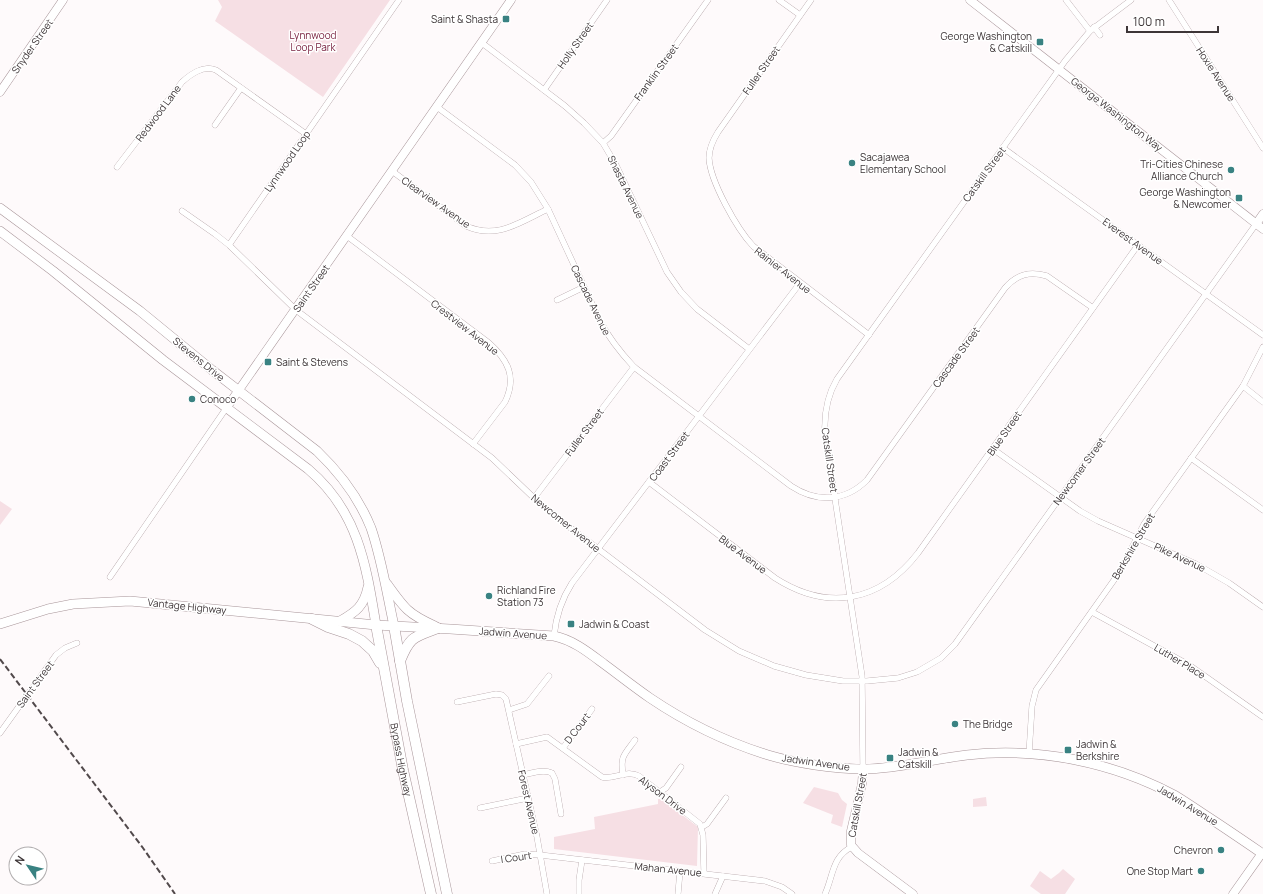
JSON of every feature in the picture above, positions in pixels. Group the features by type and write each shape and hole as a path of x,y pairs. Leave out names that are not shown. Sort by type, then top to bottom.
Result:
{"highway":[{"path":"312,619 362,641 373,650 385,673"},
{"name":"Bypass Highway","path":"376,625 403,770 431,894"},
{"name":"Bypass Highway","path":"394,626 431,821 447,894"},
{"path":"400,660 405,648 411,640 438,628"}],"main road":[{"name":"Stevens Drive","path":"0,208 134,306 238,390 317,451 343,479 358,502 370,527 379,555 394,626"},
{"name":"Stevens Drive","path":"0,231 53,271 163,360 308,469 329,489 341,505 356,536 362,556 376,625"},
{"path":"384,580 405,609 418,618 438,628"},
{"path":"340,621 354,613 360,606 367,593 368,586"},
{"name":"Vantage Highway","path":"0,624 48,609 73,604 96,602 142,602 376,625"},
{"name":"Jadwin Avenue","path":"376,625 554,636 562,638 585,650 664,708 682,719 716,736 770,755 831,766 863,769 889,767 967,755 1029,754 1085,762 1119,772 1156,786 1178,797 1263,853"}],"street":[{"name":"Snyder Street","path":"0,92 63,0"},
{"name":"Lynnwood Loop","path":"229,245 399,0"},
{"name":"Saint Street","path":"110,577 238,390 296,310 511,0"},
{"name":"Holly Street","path":"544,90 606,0"},
{"name":"Franklin Street","path":"603,143 611,136 708,0"},
{"path":"779,0 800,15"},
{"name":"Fuller Street","path":"712,140 811,0"},
{"name":"George Washington Way","path":"970,0 1260,226"},
{"path":"1066,0 1092,29 1100,35"},
{"name":"Catskill Street","path":"824,894 835,863 843,853 852,847 850,843 850,835 862,784 863,769 862,681 825,433 824,419 826,406 833,385 1059,70 1092,29 1130,0"},
{"name":"Hoxie Avenue","path":"1169,0 1263,148"},
{"name":"Shasta Avenue","path":"482,43 565,106 603,143 616,165 667,272 681,292 697,309 749,349"},
{"name":"Redwood Lane","path":"117,167 182,82 194,73 207,68 212,68 306,134"},
{"path":"215,125 241,88"},
{"name":"Cascade Avenue","path":"437,107 515,165 532,182 548,209 609,338 634,367 800,492 819,498 835,497"},
{"name":"Rainier Avenue","path":"712,140 709,157 712,174 737,227 753,246 869,335"},
{"name":"Everest Avenue","path":"1003,148 1263,335"},
{"name":"Clearview Avenue","path":"392,171 466,226 476,230 498,231 508,228 548,209"},
{"path":"182,211 229,245 296,310"},
{"name":"Newcomer Street","path":"862,681 906,676 928,666 949,651 1206,294 1260,226 1263,214"},
{"name":"Crestview Avenue","path":"347,236 489,343 504,358 510,375 508,395 505,402 473,444"},
{"name":"Blue Street","path":"850,597 867,592 887,583 905,568 918,553 1138,245"},
{"name":"Cascade Street","path":"835,497 849,494 867,480 1010,282 1024,274 1039,274 1047,276 1093,308"},
{"name":"Coast Street","path":"554,636 562,600 572,583 800,283"},
{"path":"557,300 584,287"},
{"name":"Newcomer Avenue","path":"296,310 473,444 508,473 549,512 705,630 739,651 774,666 806,676 825,679 862,681"},
{"name":"Berkshire Street","path":"1029,754 1032,706 1036,690 1119,573 1144,524 1243,386 1263,347"},
{"name":"Fuller Street","path":"534,498 634,367"},
{"path":"1243,386 1263,402"},
{"name":"Pike Avenue","path":"992,449 1080,511 1202,567 1229,583 1263,607"},
{"path":"1191,458 1263,510"},
{"name":"Blue Avenue","path":"649,482 787,586 816,596 830,598 850,597"},
{"name":"Luther Place","path":"1092,612 1189,665 1263,718"},
{"name":"Saint Street","path":"0,733 56,655 65,648 77,643"},
{"path":"457,702 498,694 506,698 509,710 527,704 549,676"},
{"name":"D Court","path":"563,748 592,709"},
{"name":"Forest Avenue","path":"509,710 540,855 546,894"},
{"name":"Alyson Drive","path":"516,744 547,737 602,777 605,778 634,774 695,818 702,827"},
{"path":"623,775 622,758 635,740"},
{"path":"660,792 666,788 681,767"},
{"path":"523,776 549,771 552,773 555,778 561,814"},
{"path":"480,808 528,798"},
{"path":"704,873 702,827 707,824 726,798"},
{"path":"852,847 913,894"},
{"path":"1232,894 1263,853"},
{"name":"I Court","path":"492,861 525,854 540,855"},
{"name":"Mahan Avenue","path":"540,855 765,881 776,884 792,894"},
{"path":"579,894 582,860"},
{"path":"678,894 680,871"},
{"path":"715,894 723,876"}],"green space":[{"name":"Lynnwood Loop Park","path":"218,0 390,0 323,97 215,21 222,7"},
{"path":"0,501 12,509 0,525"},
{"path":"814,787 838,793 842,800 847,804 842,827 831,823 833,815 803,803"},
{"path":"986,797 987,806 973,807 973,799"},
{"path":"658,799 661,799 698,827 697,866 554,849 554,837 595,829 594,817 658,804"},
{"path":"1063,869 1075,879 1065,894 1041,894 1030,886 1040,871 1051,879"}],"railway":[{"path":"0,659 143,848 175,894"}],"place":[{"name":"Saint & Shasta","path":"506,19"},
{"name":"George Washington & Catskill","path":"1040,42"},
{"name":"Sacajawea Elementary School","path":"852,163"},
{"name":"Tri-Cities Chinese Alliance Church","path":"1231,170"},
{"name":"George Washington & Newcomer","path":"1239,198"},
{"name":"Saint & Stevens","path":"268,362"},
{"name":"Conoco","path":"192,399"},
{"name":"Richland Fire Station 73","path":"489,596"},
{"name":"Jadwin & Coast","path":"571,624"},
{"name":"The Bridge","path":"955,724"},
{"name":"Jadwin & Berkshire","path":"1068,750"},
{"name":"Jadwin & Catskill","path":"890,758"},
{"name":"Chevron","path":"1221,850"},
{"name":"One Stop Mart","path":"1201,871"}]}
